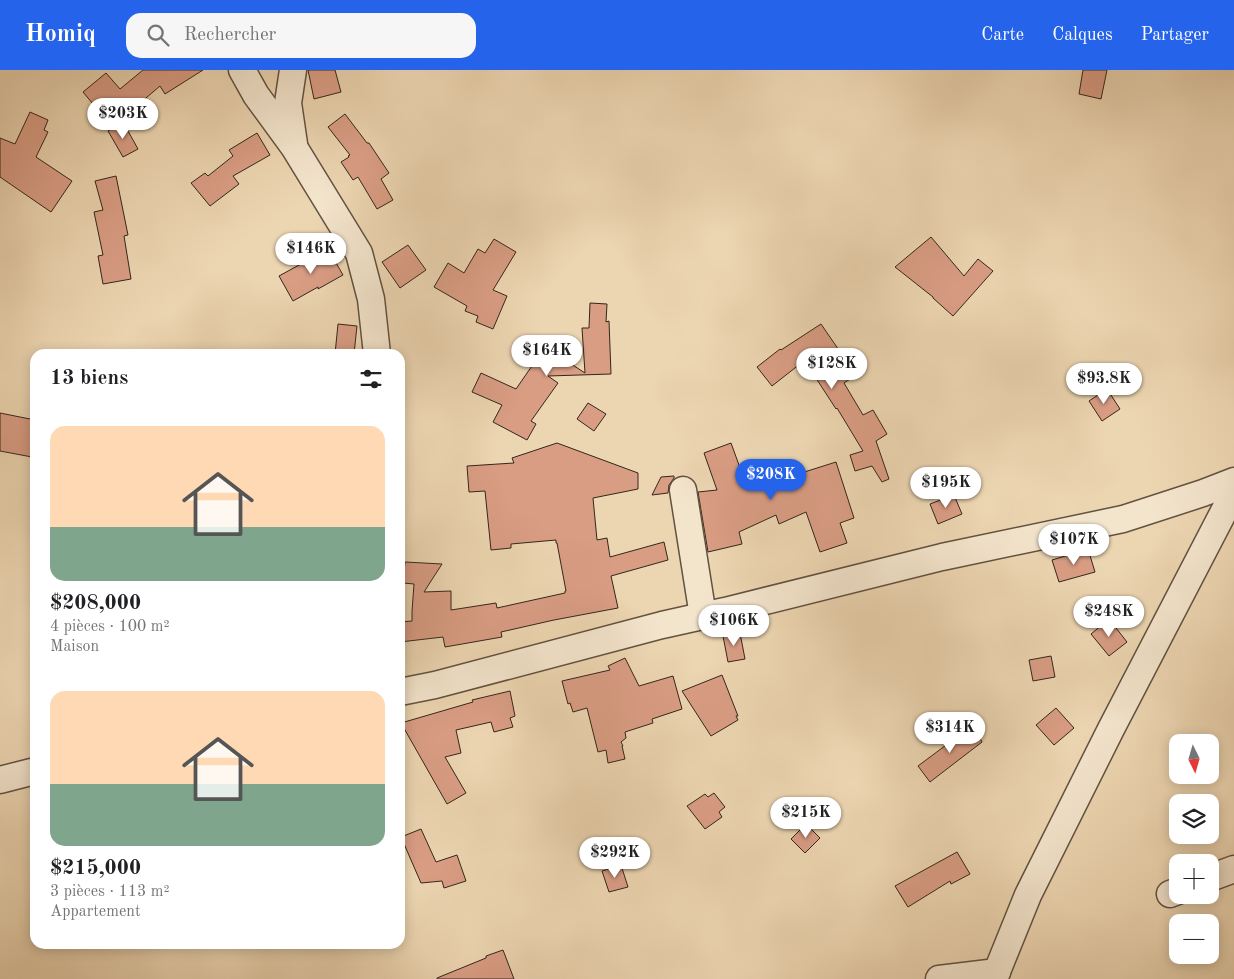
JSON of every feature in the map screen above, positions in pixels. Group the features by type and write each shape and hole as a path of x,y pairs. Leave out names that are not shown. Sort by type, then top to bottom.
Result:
{"street":[{"path":"242,70 256,95 294,147 359,253 371,299 376,349"},
{"path":"293,70 288,104 294,147"},
{"path":"405,691 435,685 662,625 942,557 1124,520 1203,494 1234,481"},
{"path":"683,490 703,616"},
{"path":"939,979 996,976 1028,895 1234,492"},
{"path":"0,780 30,773"},
{"path":"1219,875 1234,869"}],"building":[{"path":"143,70 203,70 165,94 160,86 112,127 83,92 106,73 120,89"},
{"path":"308,70 335,70 341,92 314,99"},
{"path":"1083,70 1107,70 1101,99 1079,94"},
{"path":"30,112 48,120 44,130 48,132 36,157 72,181 51,212 0,177 0,138 15,144"},
{"path":"345,114 367,143 369,143 389,173 381,179 393,200 377,209 358,177 353,180 341,162 350,155 328,127"},
{"path":"123,122 138,149 123,157 108,131"},
{"path":"257,133 270,155 233,176 239,184 210,206 191,183 205,173 208,176 233,156 229,150"},
{"path":"116,176 128,235 124,236 131,279 103,284 98,256 103,255 94,212 103,210 95,181"},
{"path":"931,237 964,276 978,259 993,271 953,316 933,297 895,267"},
{"path":"494,239 516,252 493,290 507,296 493,329 476,322 478,316 465,311 467,306 434,287 448,263 464,273 478,249 485,253"},
{"path":"408,245 426,270 400,288 382,262"},
{"path":"327,247 343,275 293,301 279,276"},
{"path":"590,303 607,304 606,322 609,321 611,374 548,376 558,383 531,421 536,424 527,440 493,422 502,405 472,392 481,373 516,389 545,347 585,373 582,328 589,328"},
{"path":"338,324 357,326 355,349 336,349"},
{"path":"821,324 856,375 844,383 863,415 873,410 887,434 876,441 889,479 882,482 872,466 855,471 850,455 863,451 814,375 809,378 800,364 772,386 757,367 780,349"},
{"path":"1107,389 1120,409 1102,421 1089,401"},
{"path":"588,403 606,414 594,431 577,419"},
{"path":"0,413 30,419 30,457 0,451"},
{"path":"557,443 638,473 638,489 593,498 597,540 607,538 610,557 664,542 668,560 611,576 618,608 501,632 502,637 445,647 443,637 405,641 405,622 412,621 414,584 405,583 405,562 442,564 424,592 451,591 451,610 496,603 497,608 565,593 556,540 511,544 511,548 491,550 485,491 469,492 467,466 514,463 512,458"},
{"path":"731,443 743,476 768,464 776,481 836,462 854,518 840,523 847,543 820,552 806,512 779,524 776,515 739,532 742,544 708,552 698,492 717,490 704,453"},
{"path":"674,476 669,485 668,493 652,495 661,477"},
{"path":"954,495 962,514 938,524 930,504"},
{"path":"1088,549 1095,572 1059,582 1052,560"},
{"path":"1109,619 1127,642 1109,656 1091,634"},
{"path":"740,633 745,659 728,662 723,636"},
{"path":"1051,656 1055,677 1033,681 1029,660"},
{"path":"625,658 639,686 673,676 682,709 652,719 653,723 625,732 626,738 621,742 625,759 608,763 606,750 598,752 587,708 573,712 570,703 568,704 562,681 610,670 608,666"},
{"path":"722,675 738,720 711,736 682,691"},
{"path":"510,691 515,716 510,718 513,727 494,732 491,722 456,730 461,753 445,757 466,793 447,804 405,730 405,722 473,702 472,700"},
{"path":"1056,708 1074,728 1054,745 1036,725"},
{"path":"973,725 982,742 930,782 918,766"},
{"path":"714,793 725,807 719,812 722,817 705,829 687,806 705,794 708,797"},
{"path":"806,824 820,838 805,853 791,839"},
{"path":"421,829 436,862 457,855 466,881 444,888 442,881 421,883 405,846 405,835"},
{"path":"957,852 970,874 951,884 950,881 908,907 895,886"},
{"path":"621,865 628,887 609,892 602,871"},
{"path":"503,950 514,979 437,979 486,958 486,956"}]}
